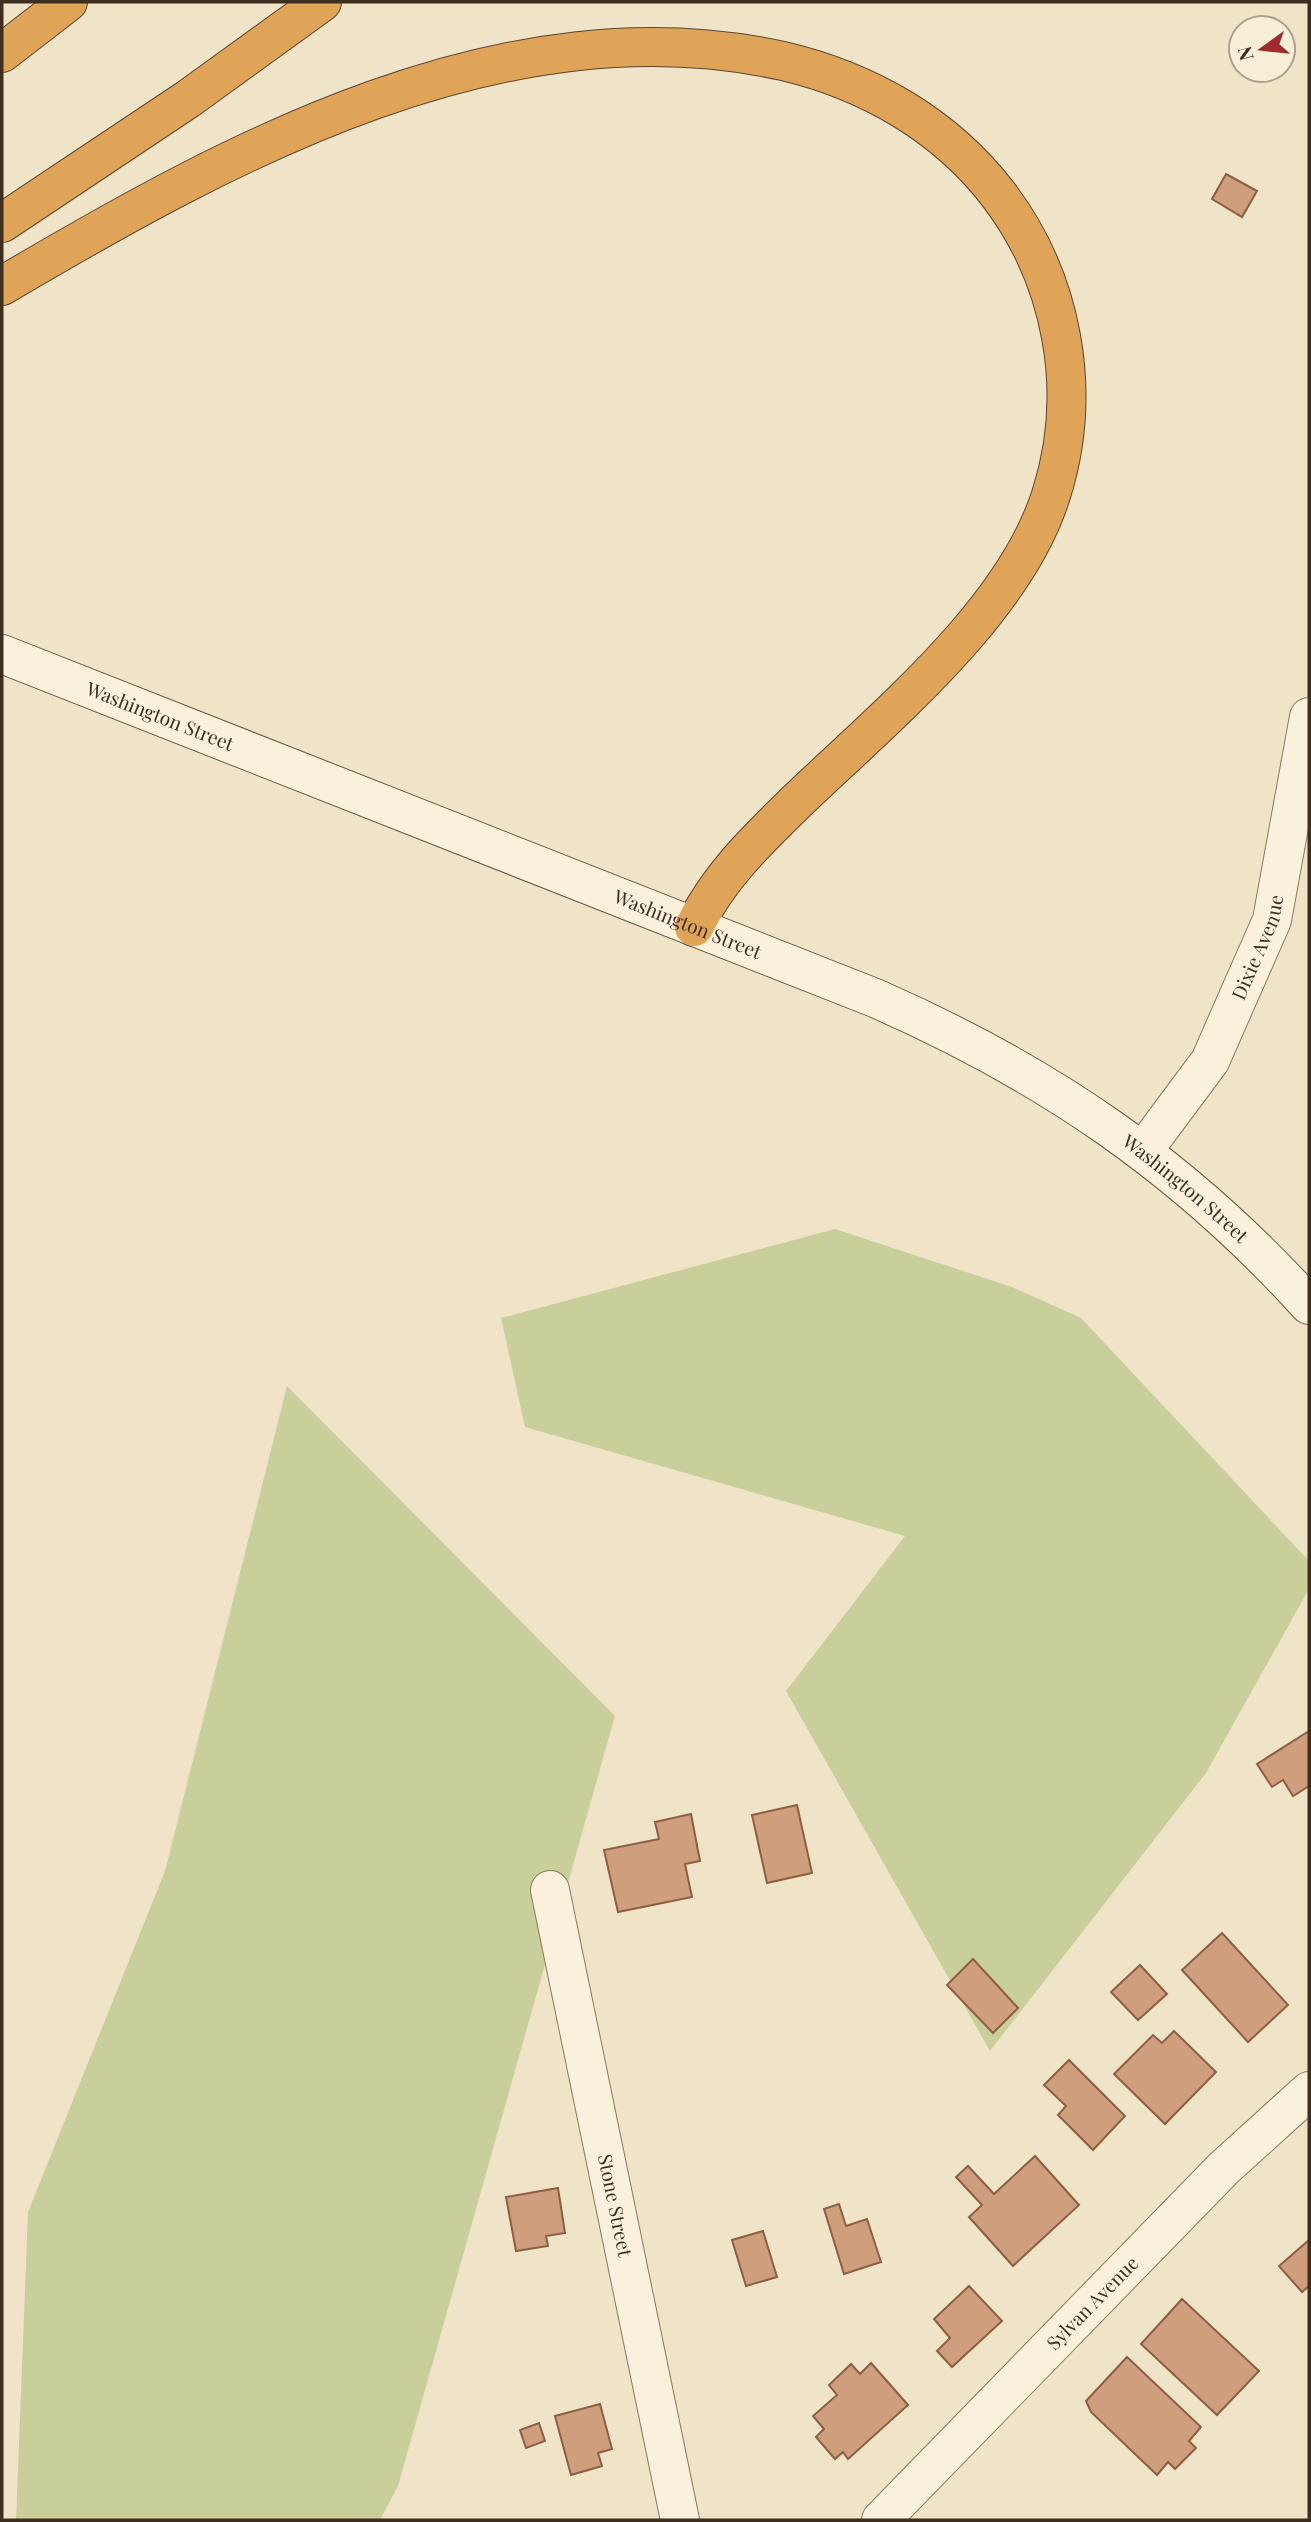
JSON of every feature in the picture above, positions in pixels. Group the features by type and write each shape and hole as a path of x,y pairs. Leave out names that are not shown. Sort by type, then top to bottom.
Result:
{"highway":[{"path":"2,53 68,2"},
{"path":"2,223 188,99 322,2"},
{"path":"2,286 190,180 331,115 440,77 564,50 619,46 699,47 739,51 802,65 885,98 917,118 966,158 984,176 1022,229 1052,291 1063,350 1066,405 1060,460 1050,500 1035,537 991,605 915,686 740,857 715,889 694,927"}],"street":[{"name":"Washington Street","path":"2,654 875,998 992,1053 1091,1114 1143,1152 1216,1211 1309,1305"},
{"name":"Dixie Avenue","path":"1143,1152 1210,1061 1272,920 1309,717"},
{"name":"Stone Street","path":"550,1890 680,2520"},
{"name":"Sylvan Avenue","path":"881,2520 1214,2178 1309,2091"}],"green space":[{"path":"835,1229 1012,1287 1081,1318 1309,1561 1309,1589 1206,1773 990,2051 786,1691 905,1536 525,1427 501,1318"},
{"path":"287,1386 615,1716 398,2486 380,2520 16,2520 28,2212 165,1871"}],"building":[{"path":"1226,174 1257,191 1242,217 1212,199"},
{"path":"1309,1731 1309,1786 1293,1796 1283,1780 1272,1787 1257,1764"},
{"path":"797,1805 812,1873 767,1883 752,1815"},
{"path":"691,1814 700,1861 685,1864 692,1897 618,1912 604,1850 659,1839 655,1822"},
{"path":"1222,1933 1288,2005 1248,2042 1182,1970"},
{"path":"973,1959 1018,2008 993,2033 947,1985"},
{"path":"1140,1965 1167,1994 1138,2020 1111,1992"},
{"path":"1174,2031 1216,2072 1165,2124 1114,2074 1153,2035 1162,2043"},
{"path":"1069,2060 1125,2116 1093,2150 1058,2115 1066,2106 1044,2085"},
{"path":"1035,2156 1079,2205 1013,2266 969,2217 982,2205 956,2177 968,2166 994,2194"},
{"path":"558,2188 565,2233 546,2236 548,2246 516,2251 506,2197"},
{"path":"839,2204 846,2226 867,2219 881,2262 844,2274 824,2209"},
{"path":"763,2231 777,2277 746,2286 732,2240"},
{"path":"1309,2240 1309,2286 1302,2292 1279,2266"},
{"path":"969,2286 1002,2321 952,2367 937,2351 950,2338 934,2319"},
{"path":"1182,2299 1259,2371 1217,2415 1141,2344"},
{"path":"1127,2357 1201,2427 1189,2441 1196,2448 1175,2469 1168,2462 1157,2475 1091,2412 1086,2401"},
{"path":"871,2363 908,2405 848,2459 843,2452 835,2459 816,2437 824,2429 813,2416 837,2395 829,2385 851,2364 860,2374"},
{"path":"600,2404 612,2449 598,2453 602,2466 571,2475 555,2416"},
{"path":"539,2423 545,2441 526,2448 520,2430"}]}
